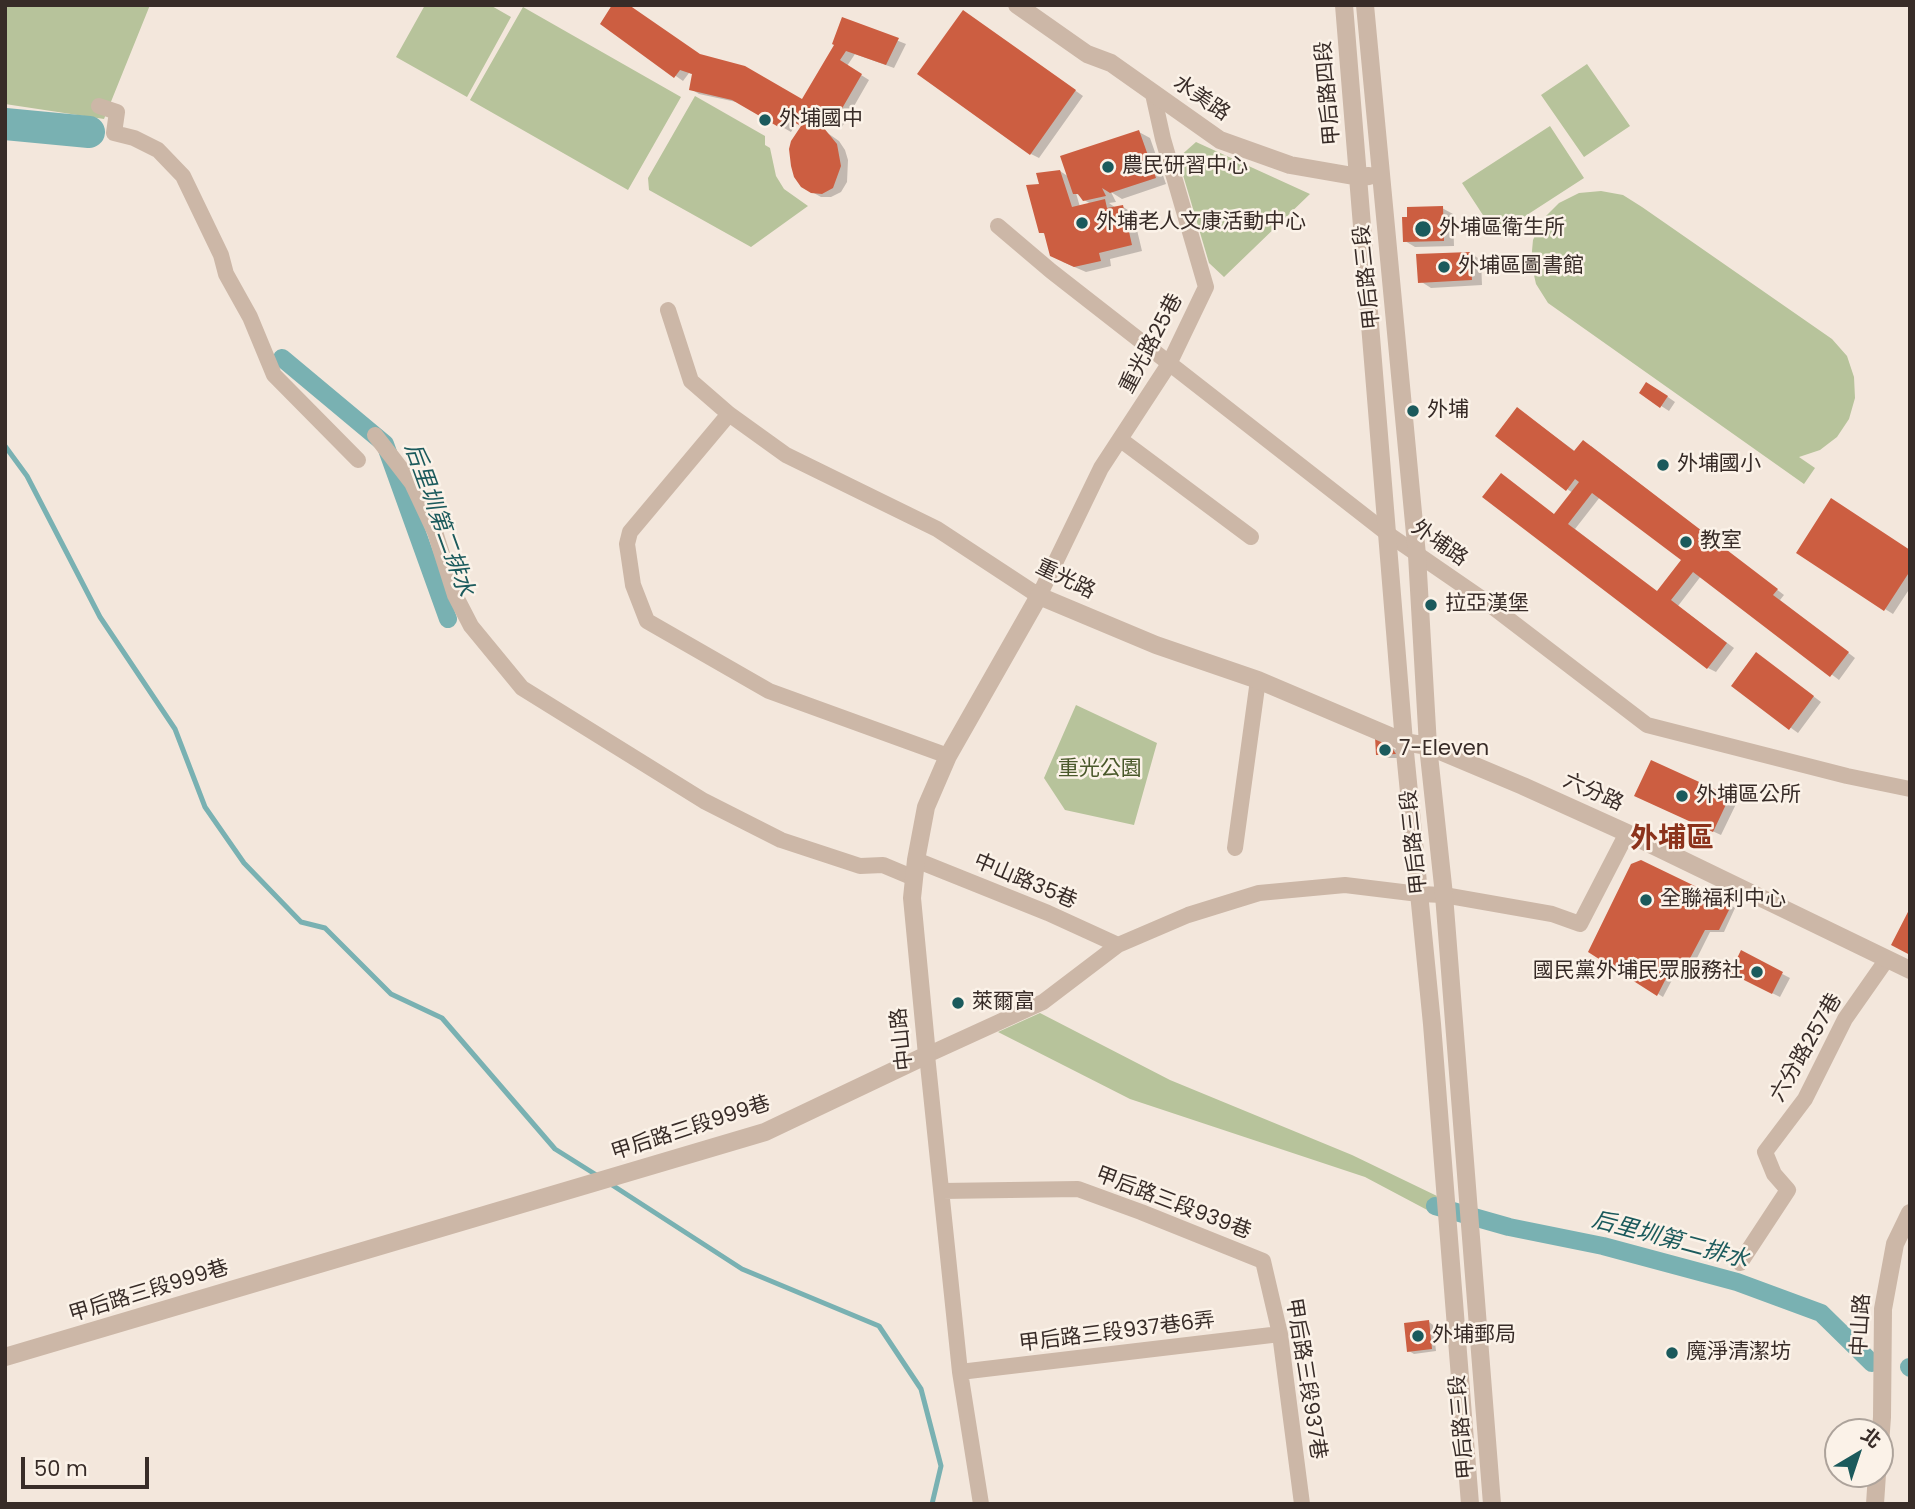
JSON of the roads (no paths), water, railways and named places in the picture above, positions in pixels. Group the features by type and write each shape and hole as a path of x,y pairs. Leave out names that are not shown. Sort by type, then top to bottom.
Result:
{"street":[{"name":"水美路","path":"1017,5 1087,54 1111,63 1220,140 1290,165 1359,177 1381,175"},
{"name":"甲后路四段","path":"1344,5 1359,177"},
{"name":"甲后路四段","path":"1365,5 1381,175"},
{"name":"重光路25巷","path":"1039,596 1101,468 1169,363 1206,287 1163,139 1153,94"},
{"path":"99,106 117,112 114,133 134,138 158,150 183,176 221,255 226,274 250,317 274,375 358,460"},
{"name":"甲后路三段","path":"1381,175 1417,555 1428,746 1444,895 1492,1504"},
{"name":"甲后路三段","path":"1359,177 1404,742 1432,1024 1470,1504"},
{"name":"外埔路","path":"998,226 1388,534 1481,598 1647,725 1847,776 1910,789"},
{"name":"重光路","path":"668,310 691,381 729,414 786,455 937,529 1039,596 1156,645 1258,680 1404,742"},
{"path":"729,414 630,532 627,544 633,585 647,621 769,691 948,756"},
{"path":"375,435 412,482 435,532 455,595 471,626 522,688 704,801 781,840 860,866 884,865 914,878"},
{"path":"1121,440 1251,537"},
{"name":"中山路","path":"981,1504 960,1372 912,898 926,807 948,756 1039,596"},
{"path":"1235,848 1258,680"},
{"name":"六分路","path":"1404,742 1428,746 1627,833 1910,970"},
{"name":"甲后路三段999巷","path":"5,1357 765,1132 1043,1002 1118,945 1188,915 1259,894 1345,885 1444,895 1552,915 1580,924 1627,833"},
{"name":"中山路35巷","path":"916,859 1118,945"},
{"name":"六分路257巷","path":"1740,1263 1787,1190 1774,1174 1765,1152 1805,1099 1845,1019 1887,959"},
{"name":"甲后路三段939巷","path":"942,1191 1077,1189 1263,1261"},
{"name":"中山路","path":"1881,1418 1883,1309 1895,1244 1910,1213"},
{"name":"甲后路三段937巷","path":"1263,1261 1280,1334 1302,1504"},
{"name":"甲后路三段937巷6弄","path":"960,1372 1280,1334"}],"waterway":[{"path":"5,124 89,132"},
{"name":"后里圳第二排水","path":"282,358 385,444 448,619"},
{"path":"5,446 27,476 100,617 175,729 205,807 244,863 301,922 325,928 391,994 442,1018 555,1149 598,1176"},
{"path":"609,1183 742,1269 879,1326 921,1389 941,1466 932,1504"},
{"name":"后里圳第二排水","path":"1435,1206 1509,1227 1603,1246 1737,1282 1821,1313 1872,1363"}],"place":[{"name":"外埔國中","path":"765,120"},
{"name":"農民研習中心","path":"1108,167"},
{"name":"外埔老人文康活動中心","path":"1082,223"},
{"name":"外埔區衛生所","path":"1423,229"},
{"name":"外埔區圖書館","path":"1444,267"},
{"name":"外埔","path":"1413,411"},
{"name":"外埔國小","path":"1663,465"},
{"name":"教室","path":"1686,542"},
{"name":"拉亞漢堡","path":"1431,605"},
{"name":"7-Eleven","path":"1385,750"},
{"name":"外埔區公所","path":"1682,796"},
{"name":"全聯福利中心","path":"1646,900"},
{"name":"國民黨外埔民眾服務社","path":"1757,972"},
{"name":"萊爾富","path":"958,1003"},
{"name":"外埔郵局","path":"1418,1336"},
{"name":"魔淨清潔坊","path":"1672,1353"}],"district":[{"name":"外埔區","path":"1672,840"}],"park label":[{"name":"重光公園","path":"1100,770"}]}
